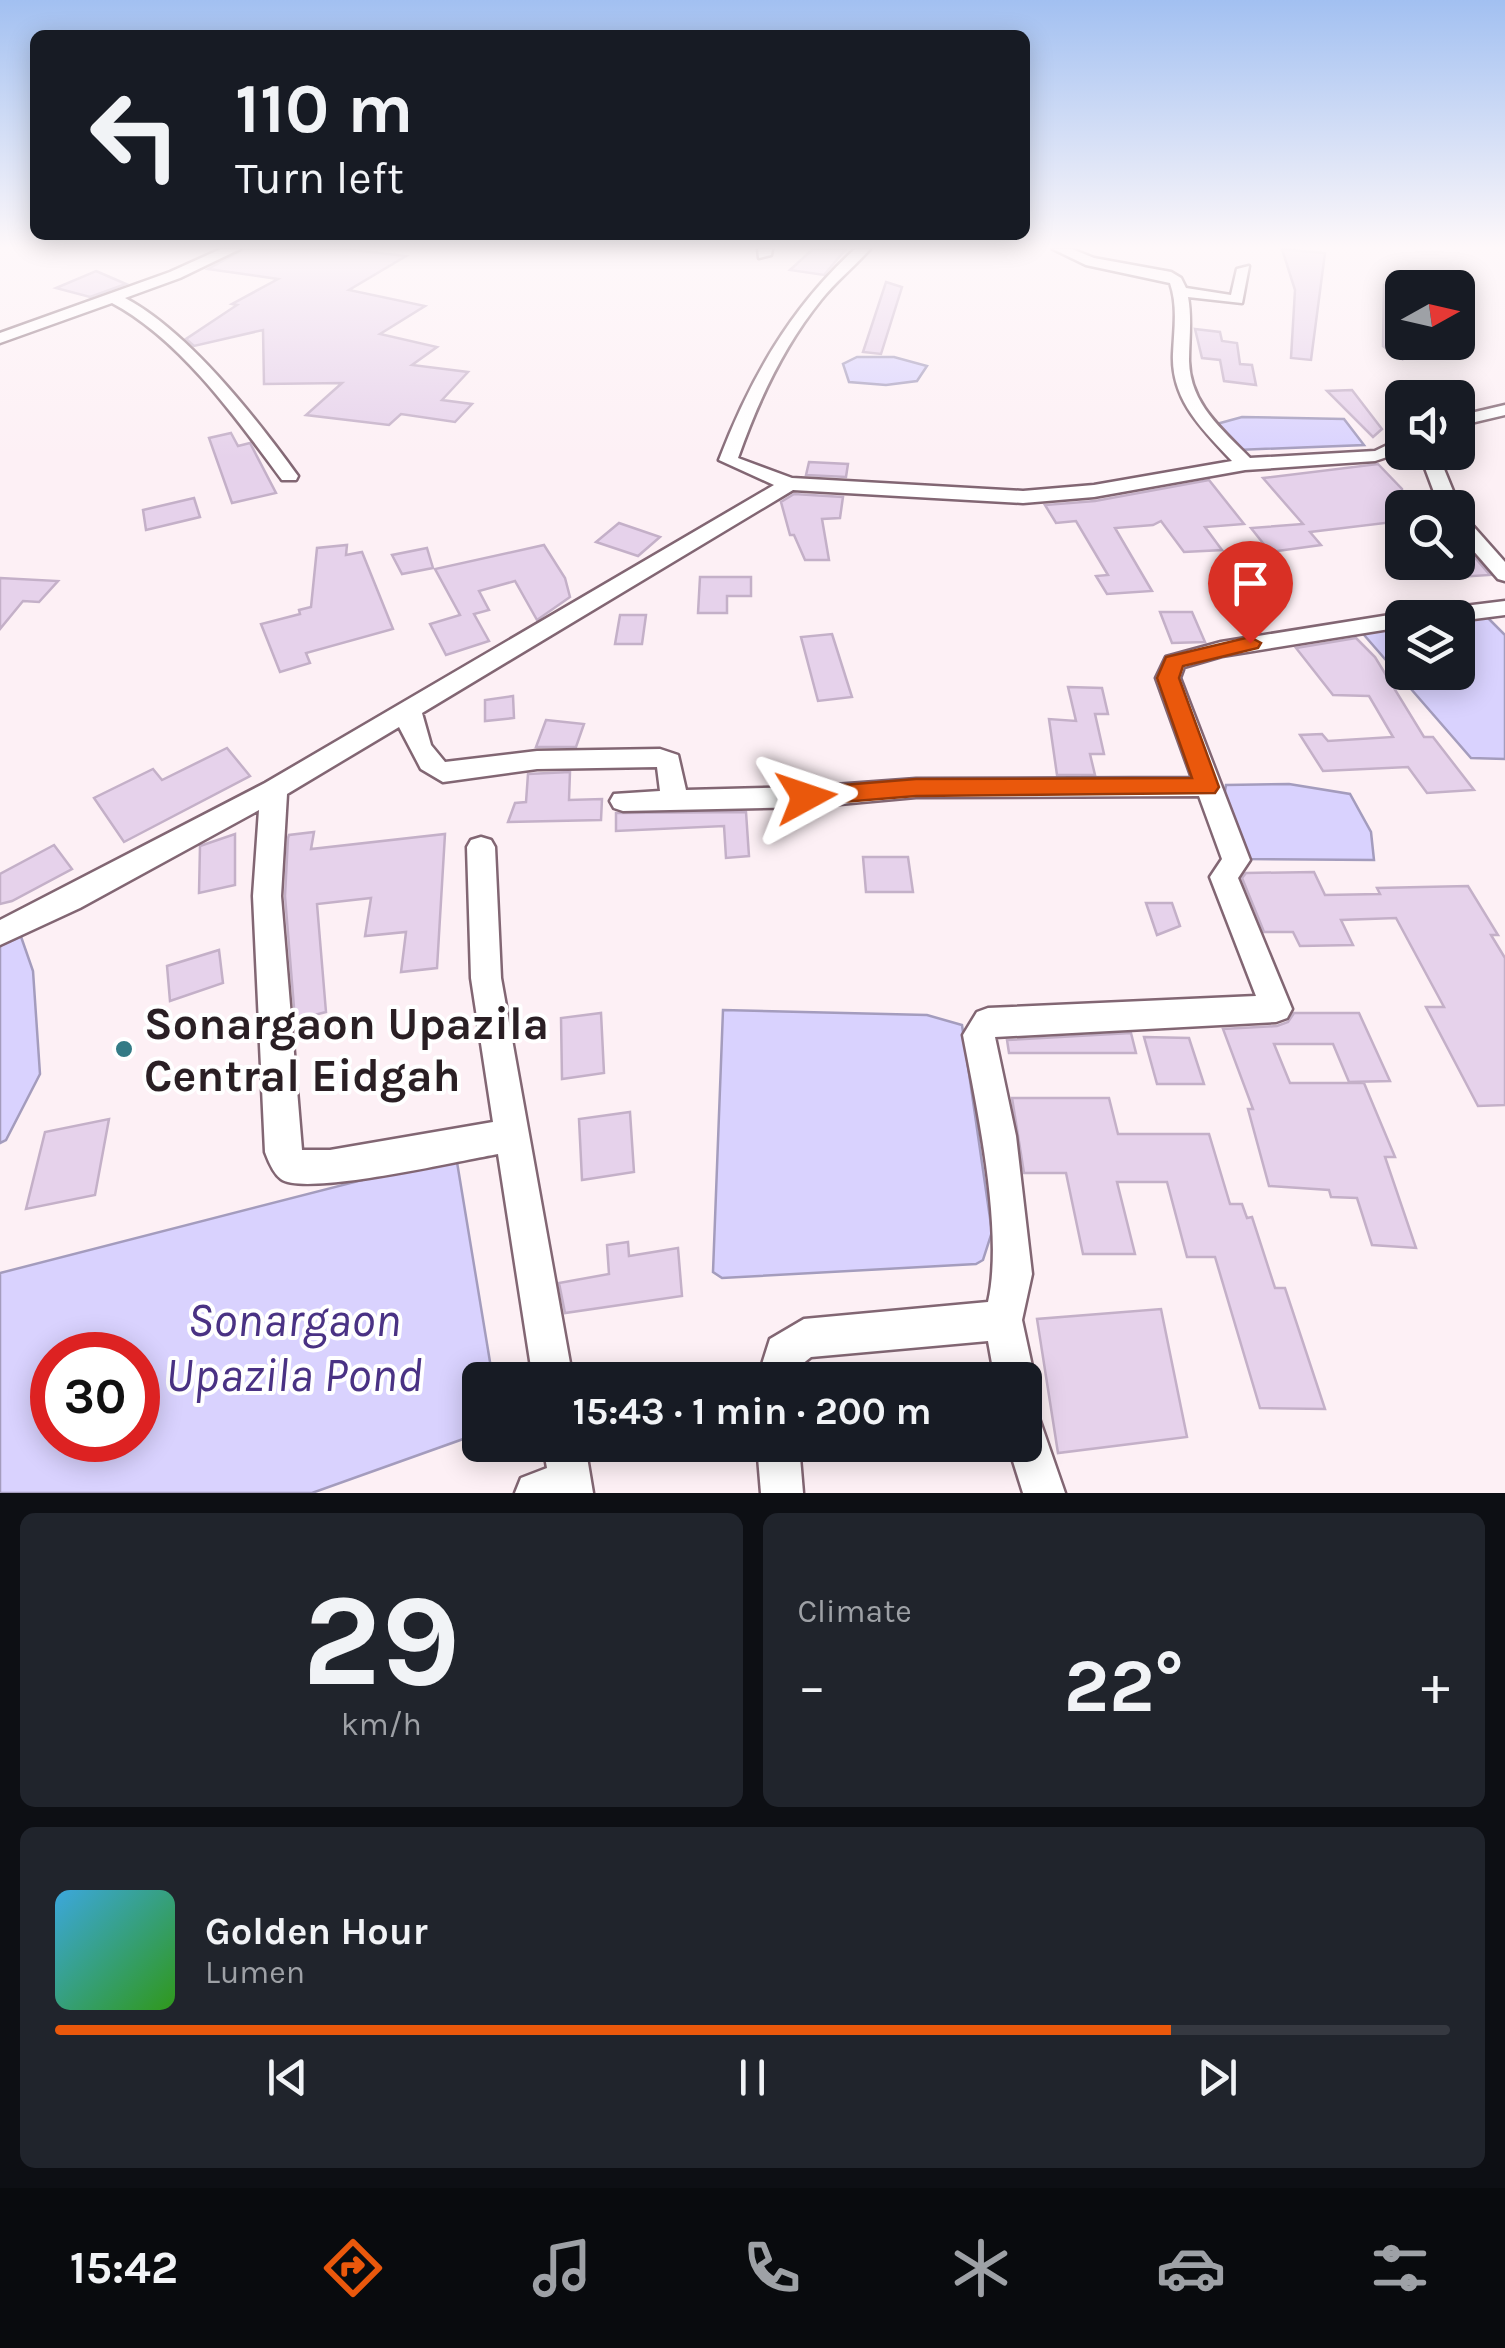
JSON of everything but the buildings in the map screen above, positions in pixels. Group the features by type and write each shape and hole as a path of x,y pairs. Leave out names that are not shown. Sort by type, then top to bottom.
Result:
{"street":[{"path":"0,338 55,319"},
{"path":"149,319 238,407 289,476"},
{"path":"796,319 748,402 728,460 789,484 1023,498 1094,491 1245,464 1385,454"},
{"path":"1181,319 1182,379 1202,416 1245,464"},
{"path":"1475,417 1505,410"},
{"path":"0,933 70,900 274,790 789,484"},
{"path":"1475,541 1505,575"},
{"path":"1475,612 1505,608"},
{"path":"1011,1362 1003,1320 1013,1274 999,1136 979,1035 988,1022 1276,1009 1224,877 1236,860 1168,678 1174,662 1221,649 1385,623"},
{"path":"410,709 407,721 432,768 443,773 537,760 660,758 669,761 674,798"},
{"path":"623,801 806,797 916,788 1207,787"},
{"path":"274,790 266,896 282,1152 293,1167 330,1167 512,1135"},
{"path":"481,847 486,978 551,1362"},
{"path":"782,1362 784,1353 804,1338 1003,1320"},
{"path":"779,1462 782,1493"},
{"path":"1034,1462 1044,1493"}],"water":[{"path":"857,357 894,357 927,366 917,381 886,385 849,382 843,364"},
{"path":"1242,417 1344,419 1364,445 1237,450 1213,425"},
{"path":"1483,613 1505,635 1505,759 1471,758 1412,690 1475,690 1475,615"},
{"path":"1385,624 1385,659 1358,628"},
{"path":"1289,784 1350,794 1371,832 1374,860 1246,859 1221,814 1226,785"},
{"path":"18,928 33,971 40,1074 6,1140 0,1143 0,937"},
{"path":"723,1010 927,1015 962,1025 992,1232 983,1260 976,1264 722,1278 713,1272"},
{"name":"Sonargaon Upazila Pond","path":"456,1156 490,1362 462,1362 462,1439 312,1493 0,1493 0,1273"}],"place":[{"name":"Sonargaon Upazila Central Eidgah","path":"124,1049"}],"route":[{"path":"806,797 916,788 1207,787 1168,678 1174,662 1250,643"}]}
